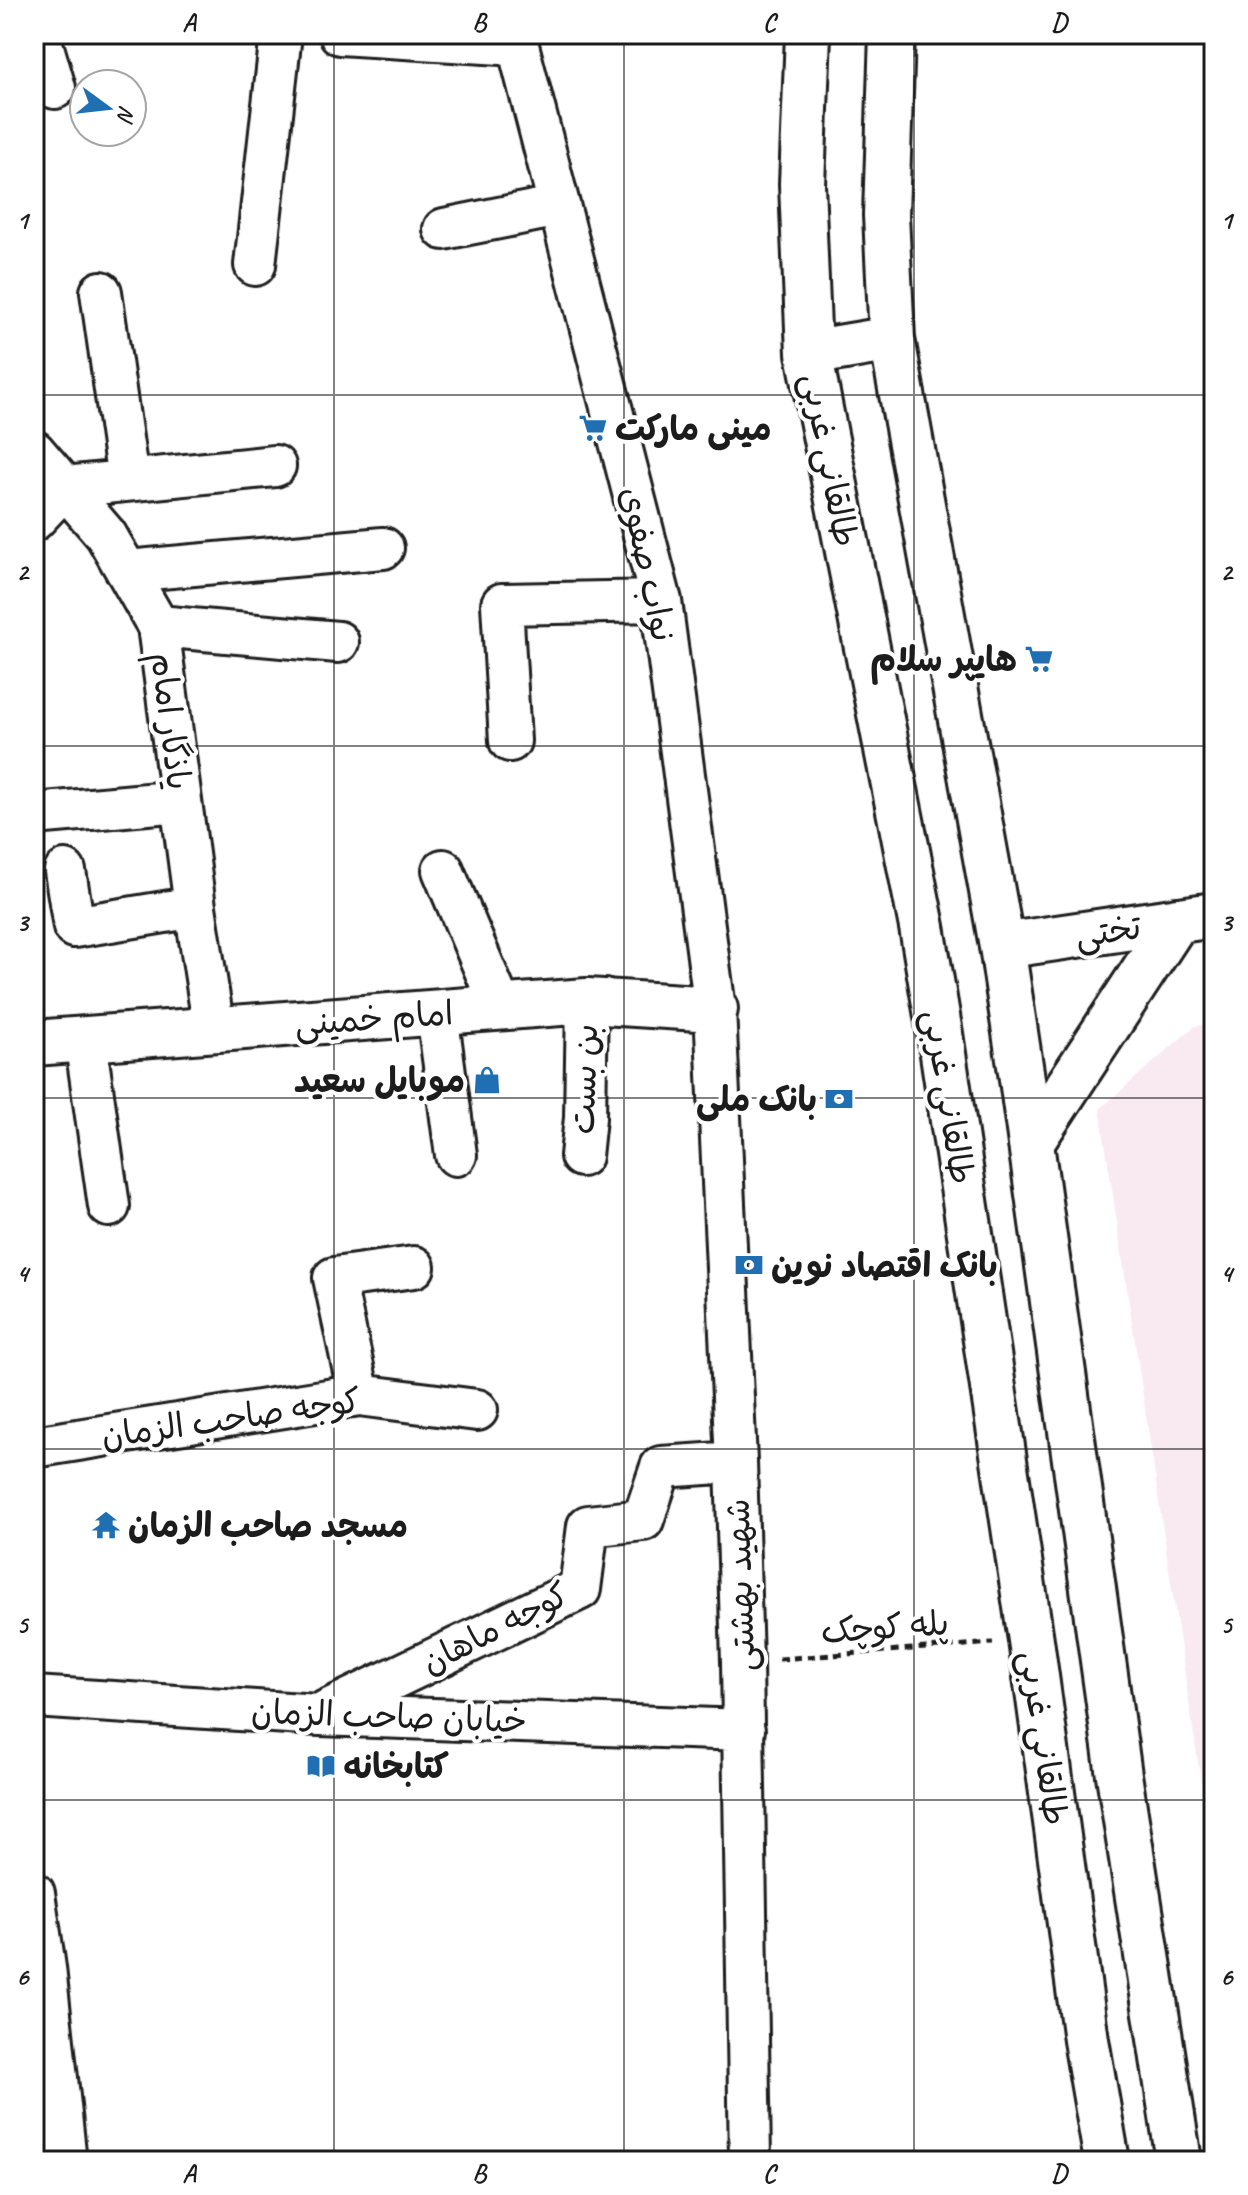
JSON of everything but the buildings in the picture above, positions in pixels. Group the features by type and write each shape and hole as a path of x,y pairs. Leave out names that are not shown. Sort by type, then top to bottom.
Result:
{"main road":[{"name":"طالقانی غربی","path":"808,34 802,184 809,353 935,1003 1031,1640 1086,2040 1107,2161"},
{"name":"طالقانی غربی","path":"892,34 886,215 892,339 1002,946 1119,1775 1179,2161"},
{"path":"809,353 892,339"},
{"path":"1031,1143 1196,918"},
{"name":"تختی","path":"1002,946 1196,918"},
{"name":"امام خمینی","path":"34,1043 587,1001 715,1009"}],"street":[{"path":"39,34 55,88"},
{"path":"255,265 281,34"},
{"path":"340,34 516,40"},
{"name":"نواب صفوی","path":"516,40 661,601 715,1009"},
{"path":"444,229 559,206"},
{"path":"101,292 128,480"},
{"name":"یاذگار امام","path":"34,451 106,535 158,626 214,1030"},
{"path":"34,520 65,487 275,466"},
{"path":"127,571 383,548"},
{"path":"510,741 502,604 661,601"},
{"path":"158,626 338,642"},
{"path":"34,814 181,801"},
{"path":"443,870 501,1008"},
{"path":"65,871 74,927 195,907"},
{"name":"بن بست","path":"581,1156 585,1118 587,1001"},
{"name":"شهید بهشتی","path":"715,1009 736,1462 744,1730 750,2161"},
{"path":"437,1013 456,1155"},
{"path":"85,1039 109,1206"},
{"path":"359,1395 334,1278 414,1267"},
{"name":"کوجه صاحب الزمان","path":"34,1447 359,1395 477,1410"},
{"name":"کوجه ماهان","path":"319,1715 580,1589 588,1526 643,1520 661,1467 736,1462"},
{"name":"خیابان صاحب الزمان","path":"34,1697 319,1715 744,1730"},
{"path":"34,1893 48,2120 66,2161"}],"path":[{"name":"پله کوچک","path":"742,1662 1031,1640"}],"shaded area":[{"path":"1214,1023 1214,1869 1100,1109 1195,1026"}],"place":[{"name":"مینی مارکت","path":"593,428"},
{"name":"هایپر سلام","path":"1039,659"},
{"name":"موبایل سعید","path":"487,1080"},
{"name":"بانک ملی","path":"839,1099"},
{"name":"بانک اقتصاد نوین","path":"749,1265"},
{"name":"مسجد صاحب الزمان","path":"106,1525"},
{"name":"کتابخانه","path":"321,1766"}]}
